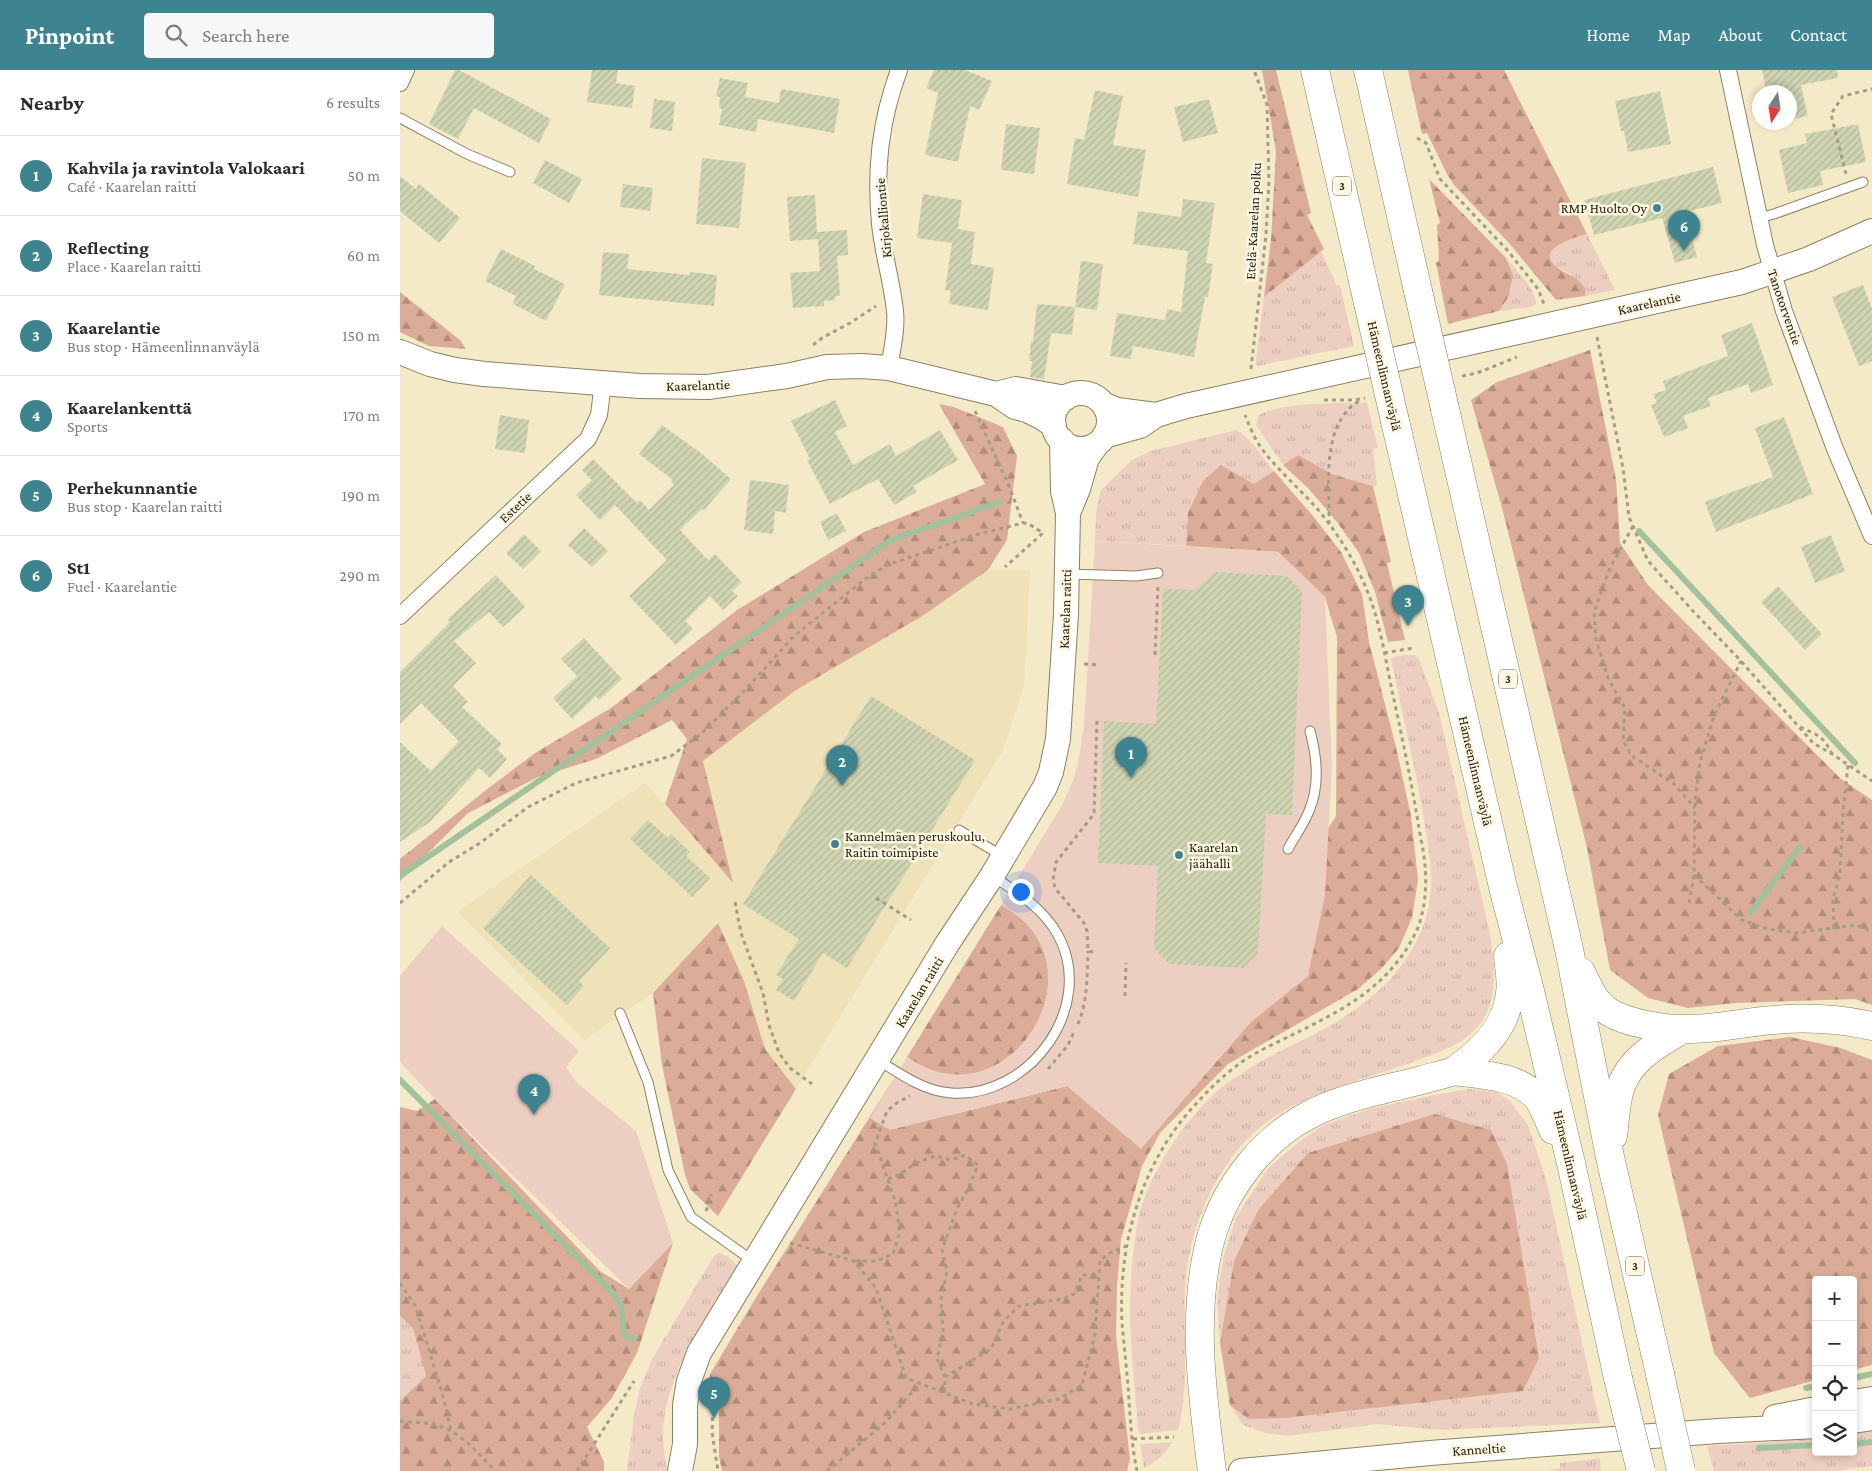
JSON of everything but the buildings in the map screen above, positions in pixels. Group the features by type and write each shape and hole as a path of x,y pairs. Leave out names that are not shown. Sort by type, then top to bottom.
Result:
{"highway":[{"name":"Hämeenlinnanväylä","path":"1315,70 1503,887 1572,1163 1618,1378 1641,1471"},
{"name":"3","path":"1368,70 1569,949 1610,1157 1681,1471"},
{"path":"1453,1072 1483,1049 1497,1032 1507,1010 1511,992 1503,887"},
{"path":"1569,949 1595,999 1609,1012 1624,1019 1682,1029 1776,1020 1815,1019 1852,1022 1872,1026"},
{"path":"1610,1157 1620,1087 1633,1064 1655,1046 1682,1029"},
{"path":"1212,1471 1206,1424 1202,1359 1202,1282 1206,1256 1224,1205 1237,1183 1266,1147 1284,1131 1308,1115 1344,1100 1453,1072 1494,1077 1515,1082 1535,1096 1572,1163"}],"main road":[{"name":"Kaarelantie","path":"1104,405 1117,410 1156,414 1254,390 1732,284 1809,258 1872,231"},
{"name":"Kaarelantie","path":"400,352 430,364 454,370 640,386 708,387 787,376 827,367 861,366 889,368 996,394 1015,407 1035,414 1058,433"},
{"name":"Kaarelantie","path":"996,394 1016,389 1066,398"},
{"path":"1076,394 1087,394 1097,398 1104,405 1109,421 1101,440 1087,448 1076,448 1058,433 1056,410 1066,398 1076,394"},
{"name":"Kaarelantie","path":"1101,440 1140,426 1156,414"},
{"name":"Kaarelan raitti","path":"680,1471 685,1444 685,1405 689,1381 699,1352 947,944 998,867 1046,787 1055,755 1061,695 1066,574 1068,513 1063,491 1058,433"},
{"name":"Kaarelan raitti","path":"1068,513 1078,489 1086,458 1101,440"},
{"path":"1857,1401 1872,1399"},
{"name":"Kanneltie","path":"1718,1431 1812,1410"},
{"path":"1857,1420 1872,1418"},
{"name":"Kanneltie","path":"1241,1471 1430,1452 1570,1444 1718,1431 1812,1426"},
{"name":"Kaarelan raitti","path":"685,1444 697,1471"}],"street":[{"name":"Kirjokalliontie","path":"889,368 896,329 895,311 881,226 878,169 883,125 899,70"},
{"name":"Tanotorventie","path":"1728,70 1759,218 1784,311 1835,449 1872,536"},
{"name":"Estetie","path":"400,616 588,439 599,415 603,383"}],"lane":[{"path":"400,118 467,154 510,172"},
{"path":"1759,218 1863,182"},
{"path":"1066,574 1136,576 1158,573"},
{"path":"1288,849 1308,813 1315,794 1314,747 1310,731"},
{"path":"878,1060 904,1076 928,1087 950,1093 983,1090 1000,1084 1014,1076 1042,1053 1054,1037 1062,1021 1068,992 1068,972 1064,950 1059,937 1049,921 1038,909 959,830"},
{"path":"620,1013 648,1082 668,1170 691,1217 753,1261"}],"path":[{"name":"Etelä-Kaarelan polku","path":"1250,374 1266,235 1269,181 1266,105 1254,70"},
{"path":"1849,187 1831,114 1843,96 1872,90"},
{"path":"1417,138 1426,143 1440,179 1508,251 1538,289 1545,307"},
{"path":"813,345 883,302"},
{"path":"1597,336 1624,468 1629,517 1648,561 1741,661 1813,743 1872,780"},
{"path":"1329,525 1328,480 1330,457 1336,431 1347,411 1362,398"},
{"path":"974,408 1009,486 1023,523"},
{"path":"1137,1471 1122,1320 1126,1246 1134,1214 1155,1160 1190,1109 1214,1085 1253,1055 1322,1021 1367,993 1397,964 1418,928 1423,907 1425,865 1410,776 1371,600 1352,557 1320,512 1263,451 1245,414"},
{"path":"400,903 449,862 480,843 528,807 576,783 671,756 701,734 747,688 794,636 865,579 887,565 979,534 1023,523 1029,524 1043,533 1005,567"},
{"path":"1633,526 1610,568 1594,612 1596,639 1608,678 1625,708 1623,741 1632,756 1674,784 1695,808"},
{"path":"1155,656 1158,573"},
{"path":"1384,653 1413,648"},
{"path":"1688,903 1694,875 1695,808 1700,762 1714,716 1741,661"},
{"path":"1080,664 1100,665"},
{"path":"1093,952 1088,951 1084,923 1055,888 1053,880 1056,862 1094,814 1097,721"},
{"path":"1797,726 1821,737 1832,754"},
{"path":"1834,928 1833,898 1840,874 1848,765"},
{"path":"1694,875 1742,920 1768,929 1796,933 1856,926 1872,931"},
{"path":"876,898 911,920"},
{"path":"735,902 741,933 763,992 769,1025 779,1052 790,1068 812,1084"},
{"path":"1125,996 1126,963"},
{"path":"768,1238 854,1260 877,1261 893,1254 900,1232 895,1200 875,1142 887,1111 898,1102 928,1087"},
{"path":"888,1179 899,1175 916,1163 935,1156 951,1160 966,1155 978,1165 958,1208 942,1250 947,1271 941,1300 943,1332 937,1359 945,1377 944,1393"},
{"path":"854,1260 876,1288 906,1378 973,1404 1010,1409 1059,1399 1082,1385 1095,1334 1100,1260 1126,1246"},
{"path":"945,1377 991,1349 1003,1322 1019,1306 1062,1300 1074,1294 1082,1275 1099,1275"},
{"path":"400,1283 414,1305 442,1392 451,1430"},
{"path":"577,1471 634,1381"},
{"path":"827,1471 886,1422 919,1384"},
{"path":"713,1409 712,1432 718,1471"},
{"path":"400,1421 431,1424 451,1430 466,1440 496,1471"},
{"path":"1133,1439 1174,1437"}],"shaded area":[{"name":"Kannelmäen peruskoulu, Raitin toimipiste","path":"988,570 1030,570 1024,686 1003,750 796,1089 765,1049 744,981 718,923 653,993 584,1040 457,912 645,783 732,882 703,761 796,690 924,615"}],"green space":[{"path":"1262,70 1276,70 1311,213 1307,215 1324,249 1264,297 1271,240 1276,151"},
{"path":"1408,70 1504,70 1587,234 1558,245 1552,250 1550,255 1551,261 1558,268 1582,284 1586,289 1585,296 1556,300 1509,243 1454,185 1427,133 1422,134"},
{"path":"1429,179 1506,258 1513,276 1509,296 1499,311 1448,324 1436,263 1439,261 1437,225 1440,223"},
{"path":"1587,234 1615,290 1585,296 1586,289 1573,276 1552,262 1551,251 1556,247"},
{"path":"1321,251 1337,286 1340,285 1354,346 1257,366 1256,360 1264,297"},
{"path":"1506,258 1525,280 1533,293 1536,304 1531,307 1499,311 1508,297 1512,286 1511,273"},
{"path":"400,292 460,340 466,349 429,346 400,332"},
{"path":"1590,350 1616,479 1620,543 1648,585 1841,779 1872,800 1872,1005 1855,999 1736,1003 1688,1008 1648,998 1610,970 1587,848 1501,504 1471,400 1497,382"},
{"path":"1367,403 1378,448 1373,449 1377,485 1373,486 1334,475 1298,455 1283,465 1256,425 1259,415 1283,407 1312,404"},
{"path":"939,404 954,407 1003,427 1017,456 1007,540 988,570 924,615 796,690 703,761 733,883 665,804 687,739 672,720 596,759 538,777 468,813 400,881 400,859 535,753 611,708 737,610 864,532 985,484"},
{"path":"1236,430 1241,432 1251,442 1274,471 1254,484 1221,465 1188,513 1186,546 1095,541 1096,513 1101,490 1132,460 1151,451"},
{"path":"1298,455 1334,475 1373,486 1391,562 1387,563 1405,640 1388,642 1375,592 1359,553 1337,522 1308,488 1283,465"},
{"path":"1221,465 1254,484 1274,471 1341,552 1362,594 1369,642 1396,747 1411,816 1418,880 1412,918 1399,948 1381,969 1358,989 1228,1064 1160,1133 1142,1166 1121,1239 1117,1286 1116,1336 1130,1459 1127,1471 722,1471 719,1456 719,1406 708,1405 710,1374 893,1080 950,1115 1067,1086 1308,860 1336,816 1337,637 1325,597 1278,552 1186,546 1188,513 1203,481"},
{"name":"Kaarelan jäähalli","path":"1095,541 1278,552 1325,597 1332,767 1325,895 1308,976 1251,1022 1141,1149 1067,1086 890,1130 870,1118 907,1057 944,1074 979,1072 1010,1056 1033,1030 1046,998 1047,964 1033,931 1001,905 1061,807 1073,781 1078,763 1084,725"},
{"path":"1405,655 1415,655 1419,659 1439,713 1490,934 1494,981 1490,1004 1486,1015 1479,1025 1459,1042 1426,1057 1313,1097 1288,1109 1266,1123 1245,1141 1227,1164 1210,1192 1198,1223 1189,1255 1185,1287 1184,1395 1178,1430 1141,1434 1138,1427 1131,1341 1131,1277 1135,1235 1141,1208 1149,1187 1165,1156 1184,1127 1206,1101 1221,1087 1267,1058 1336,1022 1383,987 1407,958 1424,924 1431,894 1429,851 1417,779 1391,659"},
{"path":"1001,905 1033,931 1047,964 1046,998 1033,1030 1010,1056 979,1072 944,1074 907,1057"},
{"path":"718,923 744,981 765,1049 796,1089 718,1216 690,1189 685,1175 662,1065 653,993"},
{"path":"442,926 579,1051 566,1067 577,1083 636,1131 673,1243 629,1289 435,1099 400,1062 400,976"},
{"path":"1790,1037 1841,1048 1872,1060 1872,1365 1857,1369 1857,1276 1812,1276 1812,1381 1750,1398 1714,1353 1658,1115 1669,1074 1718,1046"},
{"path":"1470,1089 1496,1092 1510,1101 1528,1125 1546,1179 1600,1423 1439,1430 1377,1424 1288,1436 1265,1433 1243,1425 1230,1405 1248,1419 1434,1114 1308,1153 1258,1210 1234,1261 1220,1343 1217,1299 1223,1259 1236,1217 1269,1167 1300,1141 1324,1125 1369,1109"},
{"path":"435,1099 600,1271 629,1289 673,1243 637,1353 612,1398 587,1427 604,1462 604,1471 400,1471 400,1401 426,1376 413,1328 400,1316 400,1107 417,1111"},
{"path":"1434,1114 1491,1130 1507,1164 1539,1358 1523,1391 1285,1418 1248,1419 1230,1405 1220,1343 1234,1261 1258,1210 1308,1153"},
{"path":"719,1253 727,1256 738,1266 738,1269 688,1348 670,1391 663,1437 668,1471 627,1471 639,1391 652,1359 714,1256"},
{"path":"400,1316 413,1328 426,1376 400,1401"},
{"path":"1872,1428 1872,1466 1834,1471 1714,1471 1707,1446 1812,1437 1812,1456 1857,1456 1857,1431"},
{"path":"1172,1442 1160,1457 1144,1468 1140,1444"},
{"path":"1600,1458 1601,1471 1546,1471 1560,1468 1560,1463"}],"waterway":[{"path":"400,876 891,540 1000,502"},
{"path":"1639,531 1855,763"},
{"path":"1751,912 1800,847"},
{"path":"400,1080 611,1291 621,1304 624,1332 627,1337 634,1339"},
{"path":"1857,1377 1872,1374"},
{"path":"1806,1388 1812,1387"},
{"path":"1857,1444 1872,1442"},
{"path":"1759,1448 1812,1445"}],"place":[{"name":"RMP Huolto Oy","path":"1657,208"},
{"name":"St1","path":"1684,251"},
{"name":"Kaarelantie","path":"1408,626"},
{"name":"Kahvila ja ravintola Valokaari","path":"1131,778"},
{"name":"Reflecting","path":"842,786"},
{"name":"Kannelmäen peruskoulu, Raitin toimipiste","path":"835,844"},
{"name":"Kaarelan jäähalli","path":"1179,855"},
{"name":"Kaarelankenttä","path":"534,1115"},
{"name":"Perhekunnantie","path":"714,1418"}]}
